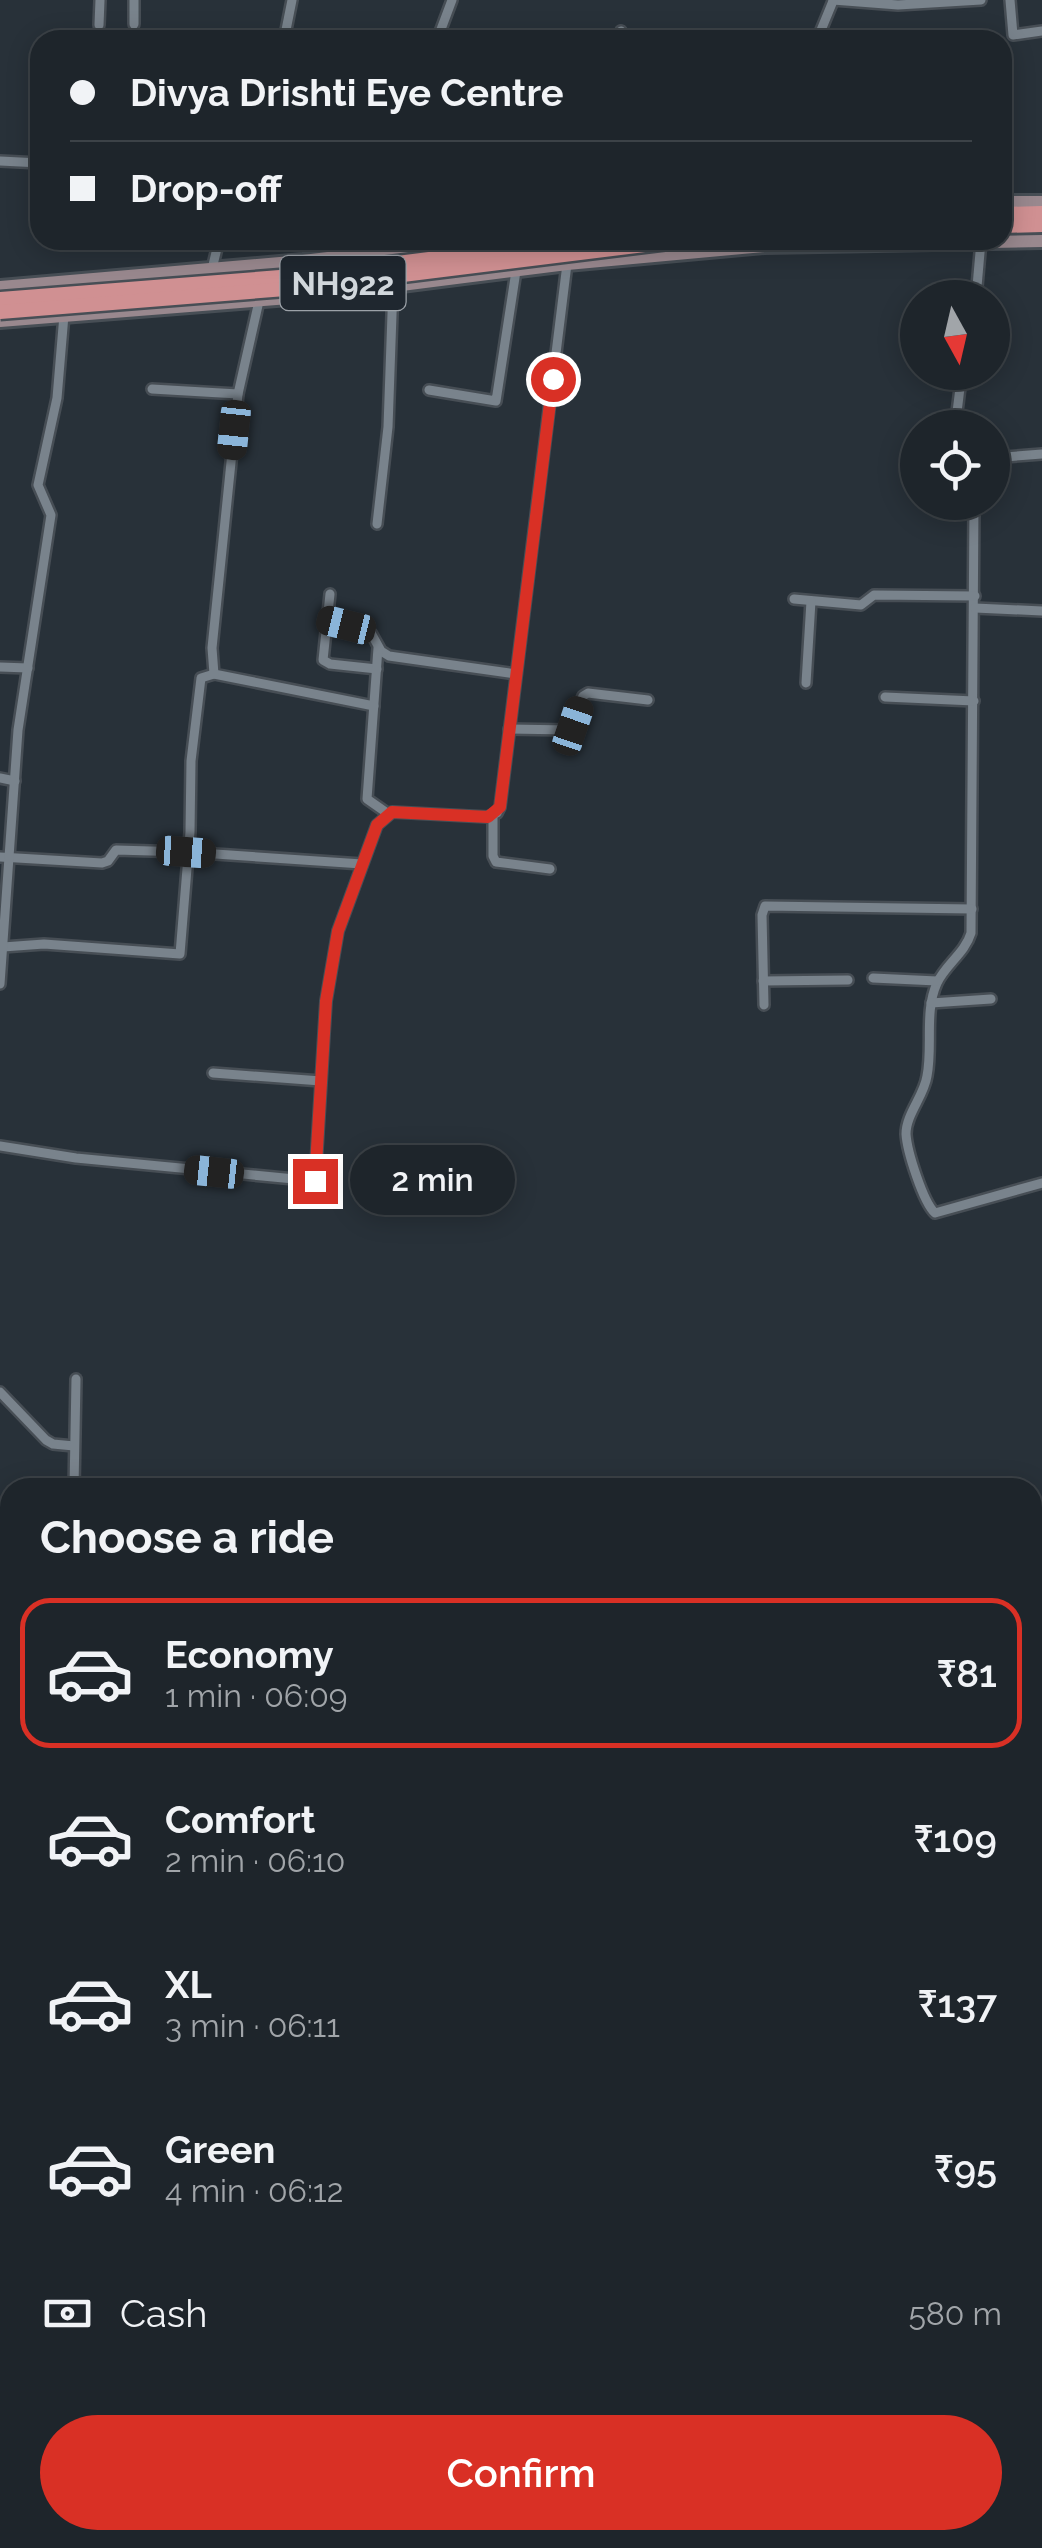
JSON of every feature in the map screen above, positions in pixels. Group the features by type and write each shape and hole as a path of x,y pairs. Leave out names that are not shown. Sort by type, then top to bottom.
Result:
{"highway":[{"path":"1012,214 1042,213"},
{"path":"1012,226 1042,225"},
{"name":"NH922","path":"0,299 293,276 501,250"},
{"name":"NH922","path":"0,312 298,288 604,250"}],"main road":[{"path":"1012,202 1042,202"},
{"path":"1012,242 1042,242"},
{"path":"385,250 6,286 7,321 259,301 567,264 722,250"},
{"path":"474,250 478,276"},
{"path":"637,250 638,258"},
{"path":"89,279 92,313"}],"street":[{"path":"99,25 100,0"},
{"path":"134,0 134,24"},
{"path":"286,30 292,0"},
{"path":"441,30 452,0"},
{"path":"821,30 833,0 898,4 981,0"},
{"path":"1010,0 1013,36 1042,31"},
{"path":"0,161 30,162"},
{"path":"212,268 216,250"},
{"path":"978,280 980,250"},
{"path":"550,869 496,862 493,816 500,807 567,264"},
{"path":"428,390 496,401 516,270"},
{"path":"377,524 388,427 393,286"},
{"path":"214,674 212,648 238,394 259,301"},
{"path":"0,984 5,857 18,730 51,515 38,484 58,398 64,315"},
{"path":"152,389 238,394"},
{"path":"1010,457 1042,454"},
{"path":"974,520 972,909 968,942 937,982 931,1003 928,1073 906,1132 928,1206 940,1213 1042,1183"},
{"path":"330,594 322,650 326,662 377,669"},
{"path":"794,599 862,605 874,595 975,596"},
{"path":"806,683 811,600"},
{"path":"975,608 1042,611"},
{"path":"327,620 366,630 389,656 516,674"},
{"path":"378,645 367,799 388,813 493,816"},
{"path":"0,667 28,668"},
{"path":"3,947 44,944 180,954 202,676 214,674 374,706"},
{"path":"509,730 569,730 588,693 648,700"},
{"path":"885,698 974,700"},
{"path":"0,778 15,781"},
{"path":"0,1146 76,1158 315,1181 326,1001 338,931 377,825 388,813"},
{"path":"5,857 102,863 116,850 362,864"},
{"path":"764,1004 765,906 972,909"},
{"path":"873,978 937,982"},
{"path":"763,981 848,980"},
{"path":"931,1003 990,1000"},
{"path":"213,1073 321,1081"},
{"path":"74,1478 76,1379"},
{"path":"0,1392 46,1440 74,1446"}],"route":[{"path":"315,1181 326,1001 338,931 377,825 392,812 488,817 500,807 553,379"}]}
